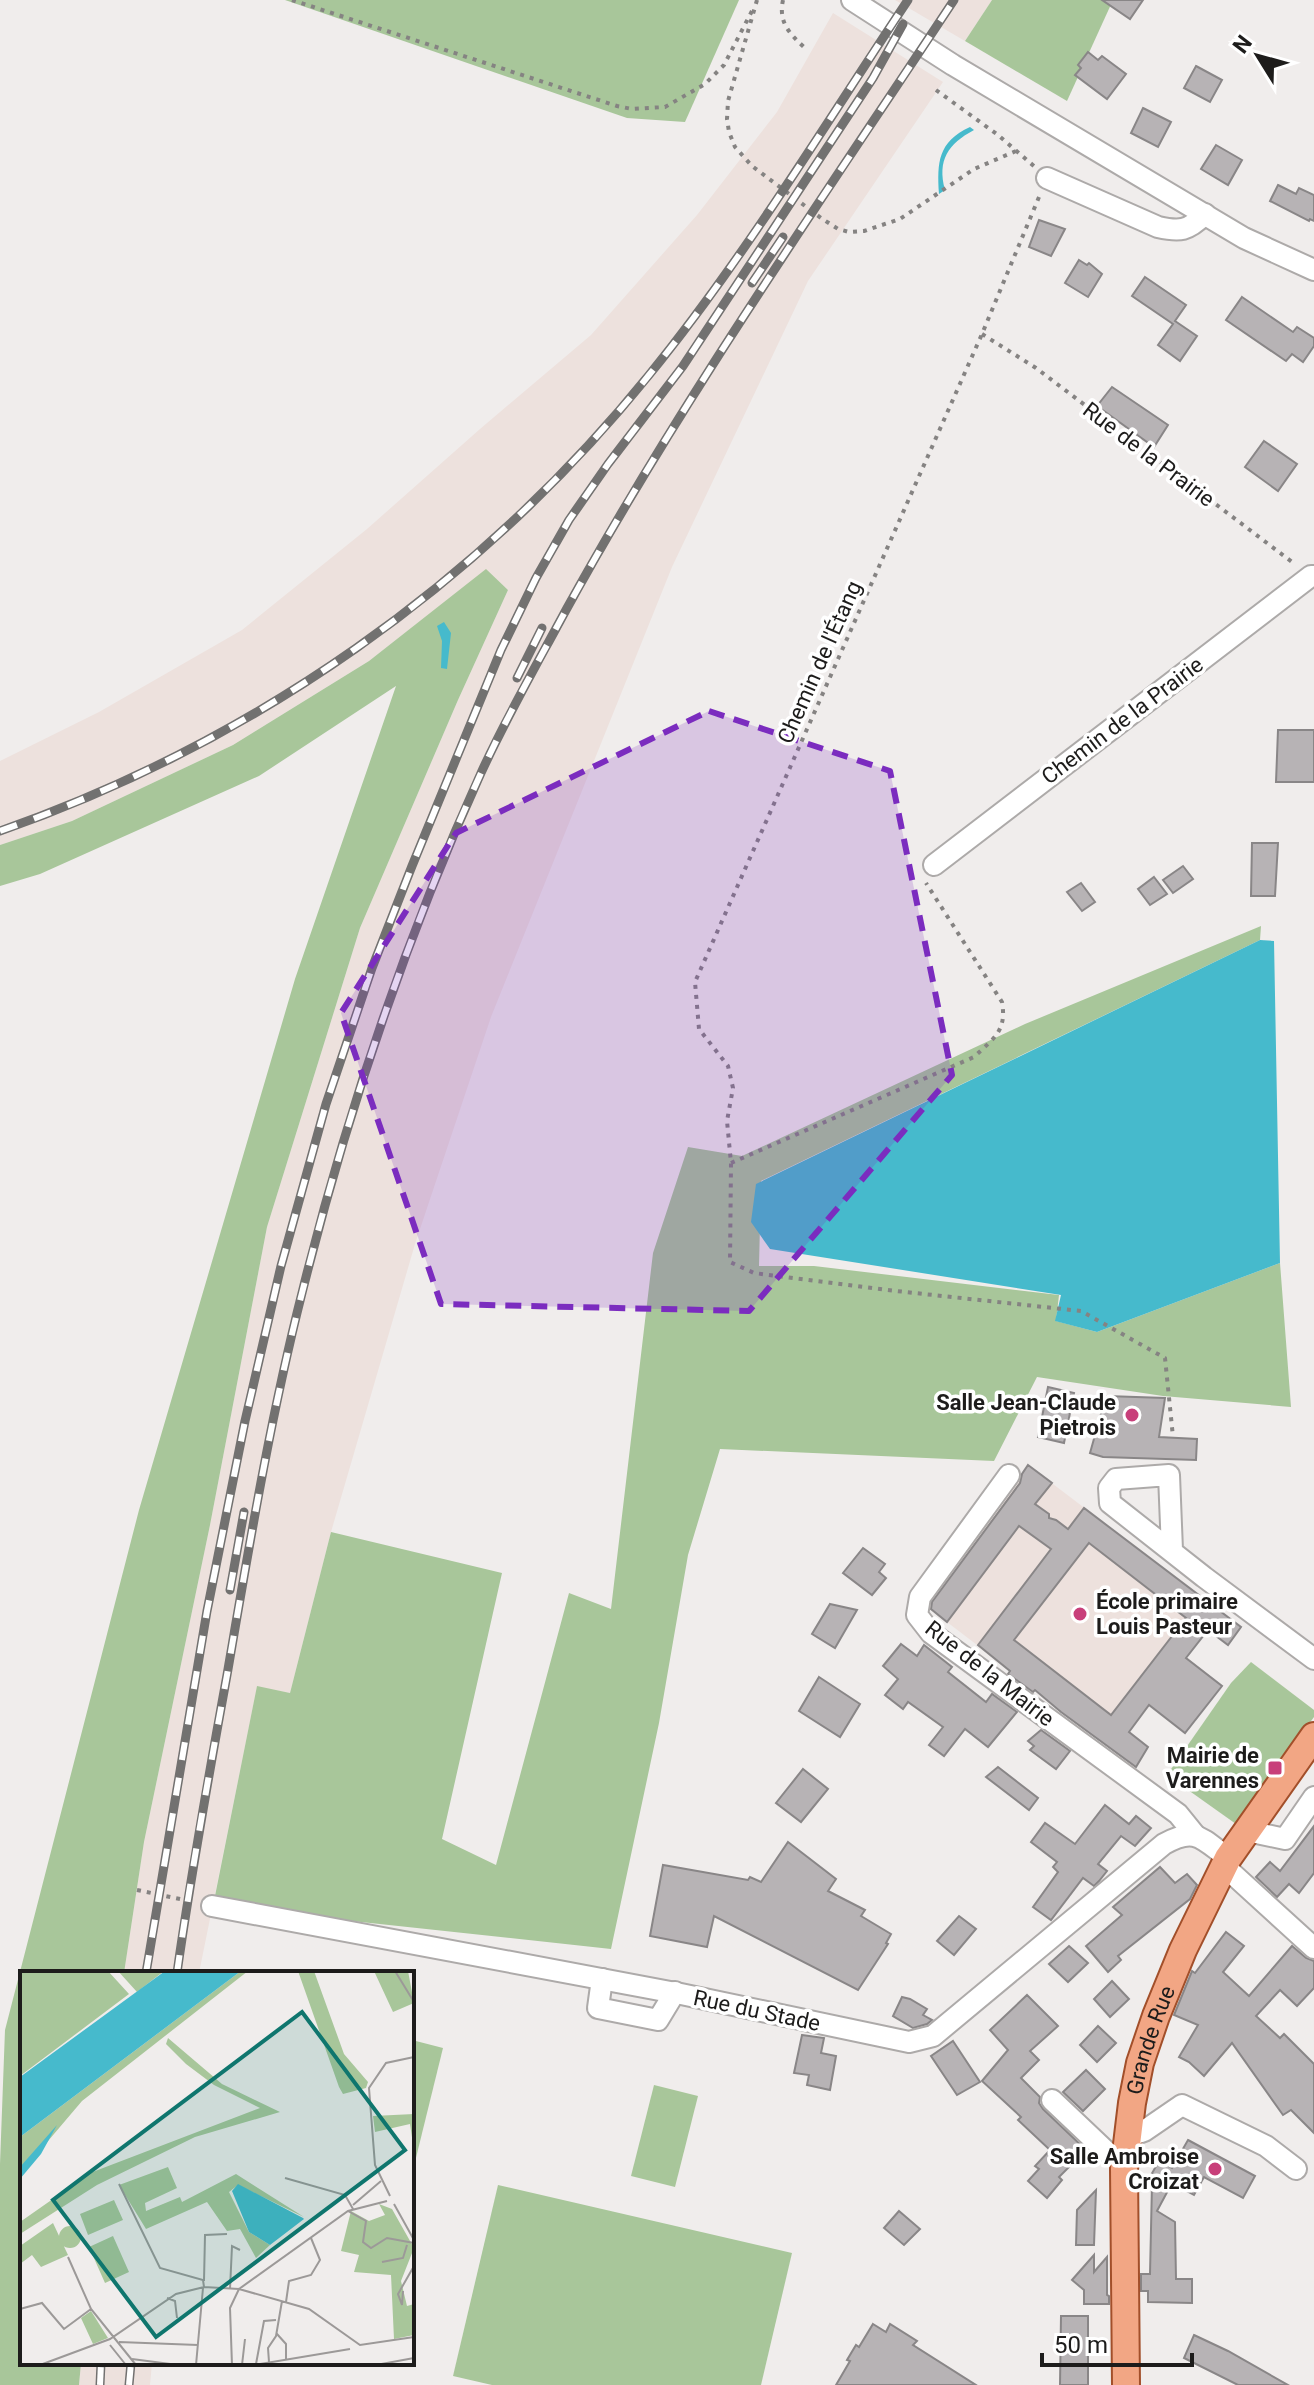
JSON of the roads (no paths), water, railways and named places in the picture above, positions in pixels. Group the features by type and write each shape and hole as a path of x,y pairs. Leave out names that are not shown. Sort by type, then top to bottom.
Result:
{"main road":[{"name":"Grande Rue","path":"1126,2385 1127,2148 1140,2063 1183,1950 1226,1862 1314,1736"}],"street":[{"path":"852,0 953,65 1205,214 1272,253 1314,270"},
{"path":"1047,178 1158,227 1175,231 1189,228 1205,214"},
{"name":"Chemin de la Prairie","path":"934,865 1313,576"},
{"name":"Rue de la Mairie","path":"1009,1475 920,1597 917,1615 931,1633 1178,1814 1195,1835"},
{"path":"1172,1550 1314,1659"},
{"path":"1247,1831 1285,1839 1314,1797"},
{"path":"1195,1835 1314,1948"},
{"name":"Rue du Stade","path":"212,1906 675,1992 909,2042 933,2036 1164,1844 1179,1836 1195,1835"},
{"path":"602,1979 598,2008 658,2020 675,1992"},
{"path":"1052,2100 1109,2154 1127,2148 1144,2131 1182,2105 1266,2146 1296,2169"}],"water":[{"path":"970,127 974,130 957,141 947,154 942,170 945,190 939,194 938,172 942,154 951,139"},
{"path":"444,622 451,633 447,669 441,668 442,641 437,626"},
{"path":"1260,940 1274,941 1280,1263 1097,1332 1055,1321 1061,1295 770,1249 751,1222 756,1184"}],"railway":[{"path":"0,831 94,794 185,752 272,703 356,648 436,588 512,522 583,451 684,330 783,190 908,0"},
{"path":"177,1971 252,1531 290,1340 358,1095 427,900 501,732 611,531 754,301 954,0"},
{"path":"146,1971 207,1611 245,1421 281,1266 326,1104 372,968 501,650 536,578 569,520 683,366 873,78 903,24"},
{"path":"752,283 783,237"},
{"path":"517,678 542,628"},
{"path":"230,1590 244,1512"},
{"path":"100,2385 101,2365"},
{"path":"129,2385 131,2365"}],"place":[{"name":"Salle Jean-Claude Pietrois","path":"1132,1415"},
{"name":"École primaire Louis Pasteur","path":"1080,1614"},
{"name":"Mairie de Varennes","path":"1275,1768"},
{"name":"Salle Ambroise Croizat","path":"1215,2169"}]}
